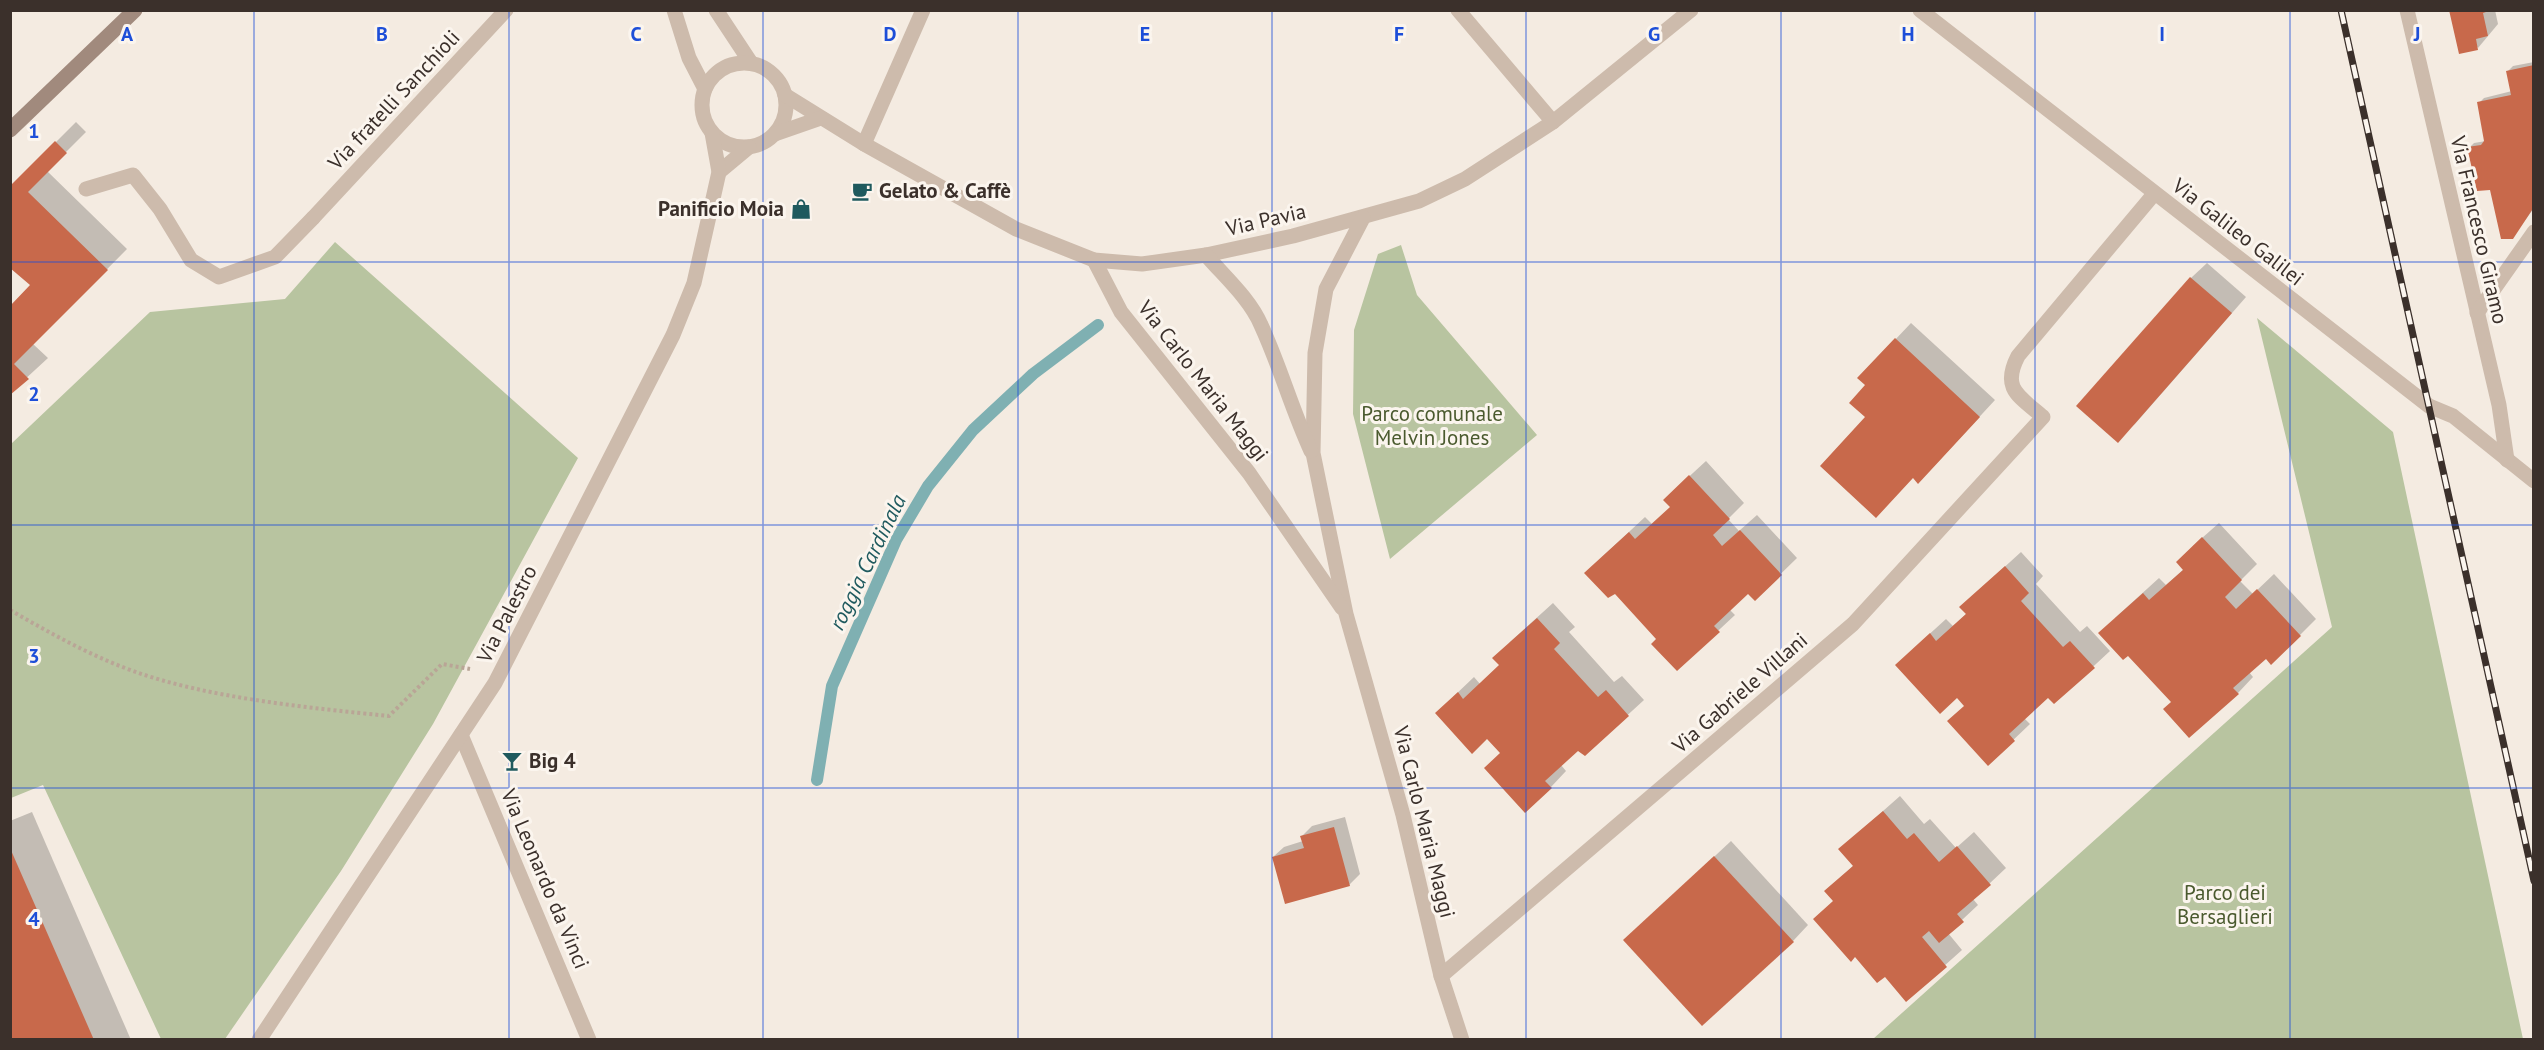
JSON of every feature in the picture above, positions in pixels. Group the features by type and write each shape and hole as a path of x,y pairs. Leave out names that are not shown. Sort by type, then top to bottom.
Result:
{"street":[{"path":"10,130 135,10"},
{"name":"Via fratelli Sanchioli","path":"86,189 133,176 160,209 191,260 219,277 275,257 506,10"},
{"path":"674,10 689,58 705,89"},
{"path":"716,10 751,63"},
{"path":"864,144 923,10"},
{"path":"1458,10 1553,122"},
{"name":"Via Pavia","path":"785,95 864,144 1016,229 1094,260 1142,264 1206,255 1363,218 1419,201 1466,179 1553,122 1691,10"},
{"name":"Via Galileo Galilei","path":"1920,10 2429,406 2453,416 2534,481"},
{"name":"Via Francesco Giramo","path":"2407,10 2499,405 2506,460"},
{"path":"749,147 735,146 712,133 702,112 705,89 711,77 723,68 736,63 751,63 772,74 785,95 784,115 775,134"},
{"path":"719,172 749,147 775,134 821,118"},
{"name":"Via Palestro","path":"259,1040 495,683 674,335 694,283 719,172 712,133"},
{"name":"Via Gabriele Villani","path":"1441,976 1853,624 2043,417 2013,391 2010,372 2018,356 2154,194"},
{"name":"Via Carlo Maria Maggi","path":"1363,218 1326,289 1315,353 1313,453 1346,614 1403,815 1441,976 1462,1040"},
{"path":"2477,313 2534,232"},
{"name":"Via Carlo Maria Maggi","path":"1206,255 1242,296 1261,323 1293,410 1313,453"},
{"name":"Via Carlo Maria Maggi","path":"1094,260 1121,312 1249,473 1346,614"},
{"name":"Via Leonardo da Vinci","path":"461,735 590,1040"}],"path":[{"path":"10,610 73,646 135,672 209,690 318,709 389,716 442,664 465,667 495,683"}],"green space":[{"path":"335,242 578,458 433,724 341,871 225,1039 161,1039 43,785 11,798 11,444 150,312 285,299"},
{"name":"Parco comunale Melvin Jones","path":"1401,245 1417,295 1537,435 1390,559 1353,414 1354,330 1378,254"},
{"name":"Parco dei Bersaglieri","path":"2257,318 2393,432 2523,1039 1873,1039 2332,627"}],"building":[{"path":"2449,10 2492,10 2483,13 2488,36 2476,39 2478,50 2459,54"},
{"path":"2534,65 2534,207 2513,239 2501,239 2490,190 2477,191 2467,147 2481,145 2484,141 2477,102 2511,95 2506,71"},
{"path":"55,141 67,153 28,192 108,270 14,364 29,379 10,395 10,306 30,285 10,268 10,186"},
{"path":"2190,277 2232,313 2118,443 2076,406"},
{"path":"1895,338 1980,417 1918,484 1913,478 1876,518 1820,466 1865,417 1849,403 1865,385 1857,378"},
{"path":"1689,475 1730,519 1713,535 1722,546 1740,530 1782,575 1755,601 1748,594 1714,626 1720,632 1677,671 1651,644 1656,639 1615,594 1608,598 1584,573 1629,532 1635,539 1670,507 1663,500"},
{"path":"2202,537 2242,580 2225,597 2236,609 2257,589 2301,636 2271,665 2266,659 2233,688 2239,694 2189,738 2163,709 2171,702 2128,656 2123,660 2098,633 2143,593 2149,600 2183,570 2176,562"},
{"path":"2005,566 2029,593 2021,601 2063,647 2070,641 2095,668 2054,704 2048,698 2009,734 2015,741 1988,766 1947,721 1964,706 1957,698 1940,714 1895,665 1930,633 1936,641 1966,614 1959,607"},
{"path":"1537,618 1560,643 1554,649 1598,697 1606,690 1629,716 1585,756 1578,751 1545,781 1552,788 1525,813 1484,768 1500,753 1487,739 1472,754 1435,713 1458,692 1463,699 1499,665 1492,658"},
{"path":"1883,811 1907,839 1914,833 1939,862 1957,846 1991,885 1957,914 1964,922 1939,943 1929,931 1922,937 1947,967 1906,1002 1885,977 1877,983 1855,957 1851,962 1813,919 1833,901 1824,891 1853,866 1838,849"},
{"path":"1334,827 1350,886 1285,904 1272,857 1304,848 1300,836"},
{"path":"10,848 94,1040 10,1040"},
{"path":"1714,856 1794,942 1702,1026 1623,940"}],"waterway":[{"name":"roggia Cardinala","path":"817,780 832,686 896,540 928,486 973,430 1033,374 1098,325"}],"railway":[{"path":"2341,10 2534,881"}],"place":[{"name":"Gelato & Caffè","path":"862,191"},
{"name":"Panificio Moia","path":"801,209"},
{"name":"Big 4","path":"512,761"}]}
